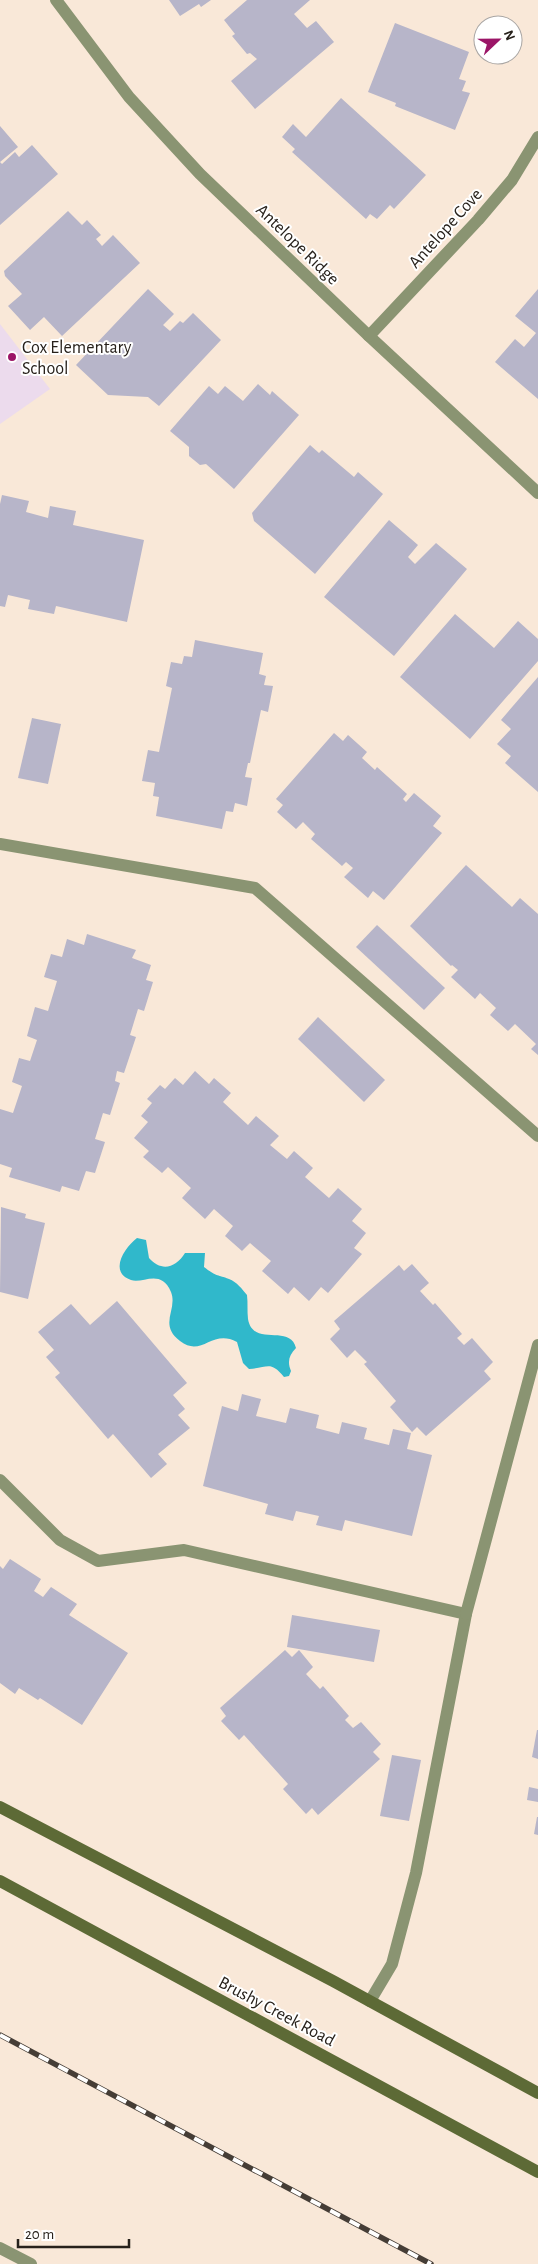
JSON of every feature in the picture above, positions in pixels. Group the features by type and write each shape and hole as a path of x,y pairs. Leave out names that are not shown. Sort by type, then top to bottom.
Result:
{"main road":[{"path":"0,1807 370,2001 538,2093"},
{"name":"Brushy Creek Road","path":"0,1881 538,2172"}],"street":[{"name":"Antelope Ridge","path":"56,0 129,96 200,174 369,336 538,493"},
{"name":"Antelope Cove","path":"369,336 484,213 512,180 538,137"},
{"path":"0,844 255,888 538,1136"},
{"path":"370,2001 392,1964 416,1873 466,1614 538,1345"},
{"path":"0,1480 60,1540 98,1561 184,1550 466,1614"},
{"path":"0,2248 31,2264"}],"shaded area":[{"name":"Cox Elementary School","path":"0,324 50,389 0,424"}],"water":[{"path":"137,1238 146,1240 149,1258 163,1267 173,1265 185,1253 205,1253 204,1267 214,1274 234,1282 247,1295 248,1319 251,1328 264,1334 287,1337 292,1341 296,1348 289,1359 291,1371 289,1376 284,1377 275,1368 268,1366 249,1369 243,1363 237,1342 228,1339 221,1338 195,1346 180,1341 170,1329 172,1299 167,1285 162,1281 152,1278 131,1280 124,1276 121,1271 121,1259 128,1247"}],"building":[{"path":"169,0 211,0 201,7 199,4 180,16"},
{"path":"247,0 310,0 294,14 307,28 316,21 334,42 255,109 231,81 257,59 250,53 247,54 232,36 235,34 224,20"},
{"path":"395,23 469,52 459,79 466,81 462,91 470,93 455,130 395,106 396,103 368,92"},
{"path":"341,98 426,175 394,209 390,205 377,219 370,214 366,219 292,152 295,149 282,137 293,124 306,137"},
{"path":"0,126 18,147 0,162"},
{"path":"32,145 58,174 0,225 0,162 2,164 15,152 19,157"},
{"path":"68,211 82,225 87,220 101,235 96,239 102,246 113,235 140,263 62,336 44,317 30,330 8,306 22,294 5,276 4,271"},
{"path":"148,289 174,314 163,325 170,331 180,321 183,323 193,313 221,340 159,406 148,397 108,395 76,365"},
{"path":"538,289 538,399 495,362 515,339 524,347 536,333 515,316"},
{"path":"258,384 270,395 272,391 299,415 234,489 206,464 200,465 189,456 189,447 170,431 209,386 218,394 225,386 243,401"},
{"path":"310,445 319,453 322,450 354,477 358,472 383,494 315,574 254,521 252,513"},
{"path":"2,495 29,501 26,512 48,518 50,506 76,511 73,525 144,540 127,622 56,606 54,614 28,609 30,600 8,595 5,607 0,606 0,504"},
{"path":"389,520 418,545 408,557 415,564 436,543 467,569 394,656 324,597"},
{"path":"455,614 494,648 518,621 538,639 538,661 470,739 400,677"},
{"path":"195,640 263,653 259,674 266,676 264,685 273,686 268,712 261,710 250,763 248,763 245,777 252,778 247,806 235,803 233,812 226,811 222,829 156,816 159,797 153,796 155,783 142,781 148,750 159,752 172,688 166,686 171,662 182,664 184,656 192,657"},
{"path":"538,677 538,792 505,763 511,756 497,744 511,729 501,720"},
{"path":"32,718 61,724 48,784 18,778"},
{"path":"334,733 343,741 348,735 367,752 362,758 375,770 377,767 407,794 403,799 406,802 414,793 441,816 433,826 442,833 384,900 373,891 368,898 344,877 353,868 346,862 342,866 311,839 315,834 303,822 296,829 277,812 283,805 276,799"},
{"path":"466,865 512,907 520,898 538,914 538,1055 531,1049 536,1044 515,1024 508,1031 490,1015 496,1008 480,993 475,999 451,977 458,970 451,966 410,926"},
{"path":"377,925 445,988 424,1010 356,947"},
{"path":"87,934 136,950 132,958 151,965 146,980 153,982 144,1011 138,1009 130,1035 136,1037 124,1073 117,1071 115,1081 120,1083 110,1115 103,1113 95,1139 105,1142 95,1173 86,1171 79,1191 62,1186 60,1192 9,1177 12,1168 0,1164 0,1109 13,1113 22,1086 12,1082 19,1058 30,1061 37,1040 27,1036 35,1007 48,1011 57,981 44,977 51,954 62,957 67,939 84,945"},
{"path":"318,1017 385,1080 364,1102 298,1039"},
{"path":"195,1071 209,1084 214,1078 231,1093 223,1102 248,1125 256,1116 279,1136 270,1145 287,1159 294,1151 313,1168 305,1177 329,1198 338,1188 362,1209 352,1221 366,1233 354,1248 362,1254 328,1293 321,1287 309,1301 294,1287 288,1294 262,1271 271,1261 250,1243 242,1251 225,1236 233,1226 214,1209 205,1219 182,1198 191,1188 168,1167 162,1173 143,1157 149,1151 134,1138 148,1122 141,1116 152,1103 147,1099 160,1085 165,1089 175,1078 183,1085"},
{"path":"1,1207 26,1214 25,1218 45,1223 28,1299 0,1292"},
{"path":"412,1264 429,1283 420,1291 433,1305 435,1303 462,1334 457,1338 464,1345 472,1338 493,1362 484,1371 491,1379 426,1436 417,1427 412,1432 390,1407 396,1401 364,1364 367,1362 355,1350 347,1358 330,1339 340,1329 334,1321 399,1265 404,1271"},
{"path":"117,1301 187,1383 173,1395 185,1409 178,1415 190,1428 158,1454 167,1464 151,1478 113,1434 108,1439 55,1377 60,1373 46,1357 54,1350 38,1332 71,1304 90,1325"},
{"path":"242,1394 261,1399 256,1416 286,1423 290,1408 319,1415 316,1428 339,1434 342,1422 367,1428 364,1439 389,1445 393,1429 411,1433 407,1449 432,1455 412,1536 345,1520 342,1531 316,1525 319,1516 296,1511 293,1521 265,1514 268,1504 203,1486 222,1406 238,1411"},
{"path":"10,1559 41,1579 34,1591 43,1597 51,1587 77,1604 69,1615 128,1653 82,1725 40,1698 38,1700 19,1688 15,1694 0,1683 0,1566 3,1569"},
{"path":"292,1615 380,1630 374,1662 287,1647"},
{"path":"285,1650 292,1657 299,1650 313,1667 306,1674 320,1689 323,1686 349,1716 345,1720 353,1728 361,1722 381,1744 373,1752 380,1759 318,1815 312,1808 306,1814 283,1789 288,1784 244,1735 239,1740 221,1721 226,1716 220,1708"},
{"path":"538,1730 538,1759 532,1757"},
{"path":"392,1755 421,1760 409,1821 380,1816"},
{"path":"529,1787 538,1789 538,1802 527,1800"},
{"path":"538,1817 538,1835 534,1834"}],"railway":[{"path":"0,2035 431,2264"}],"place":[{"name":"Cox Elementary School","path":"12,357"}]}
